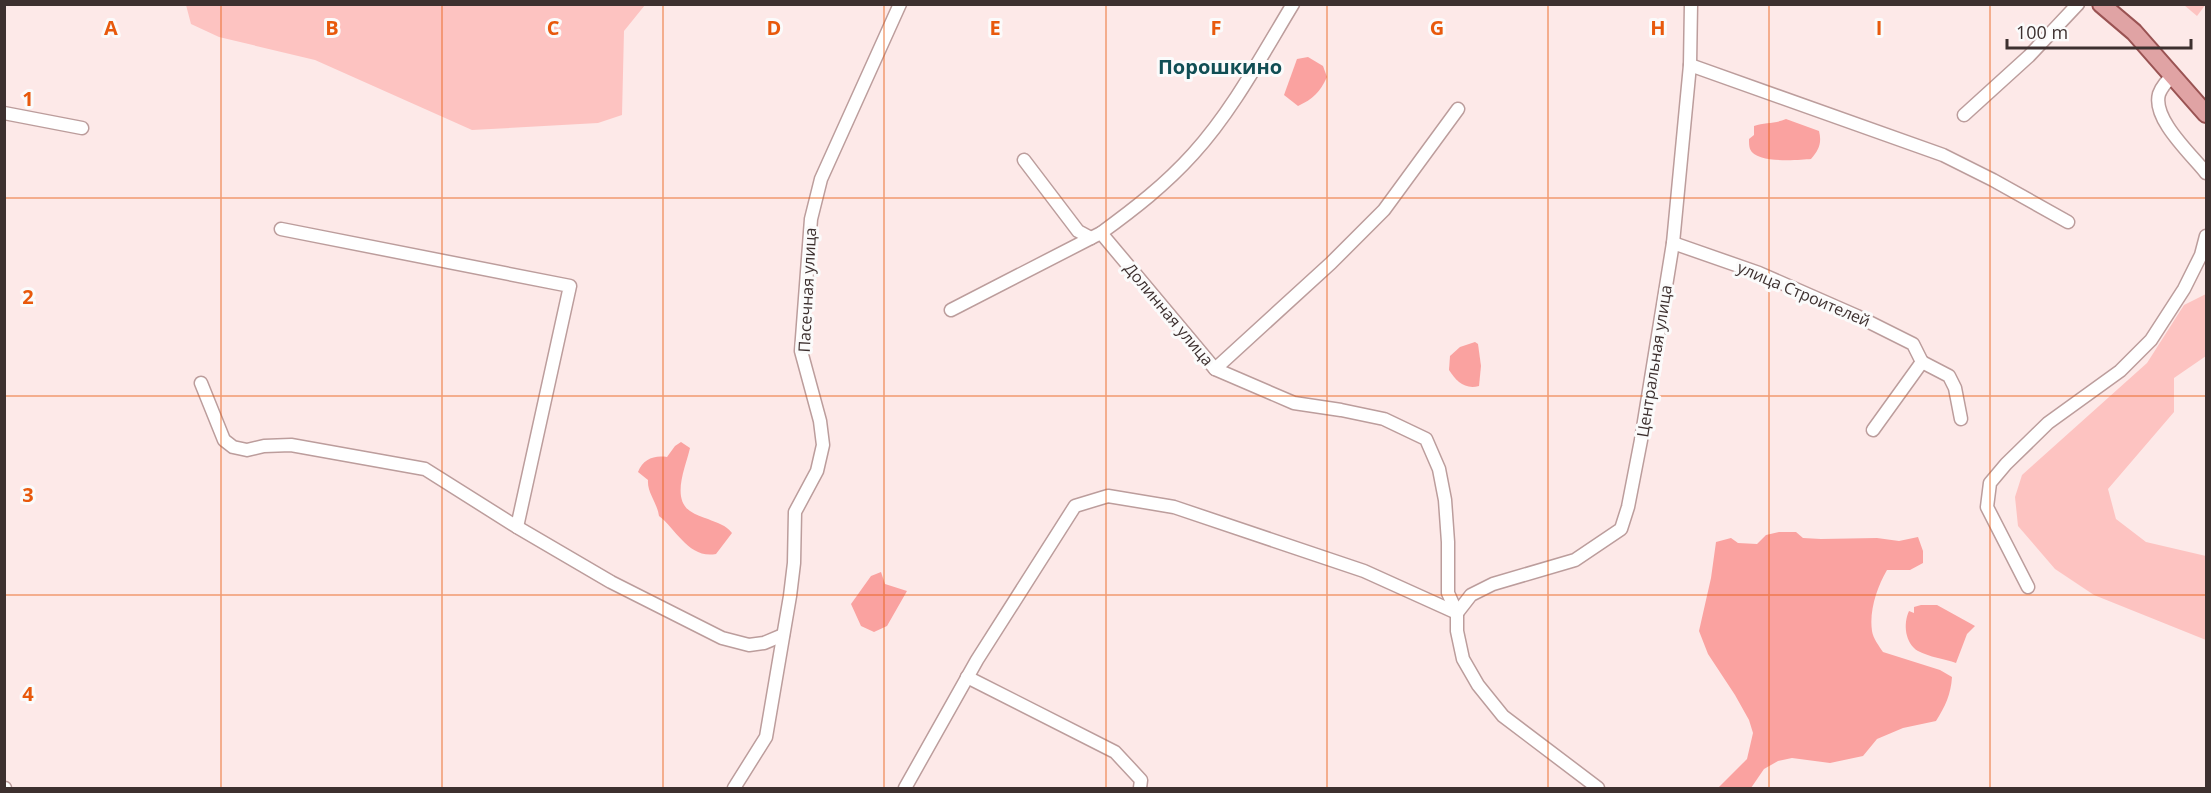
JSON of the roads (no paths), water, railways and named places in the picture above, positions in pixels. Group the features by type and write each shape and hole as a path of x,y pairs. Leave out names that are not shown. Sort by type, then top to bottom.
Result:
{"main road":[{"path":"2101,4 2134,32 2206,114"}],"street":[{"name":"Пасечная улица","path":"734,789 766,737 794,563 795,512 818,471 824,445 820,421 801,351 811,219 821,179 900,4"},
{"path":"951,310 1096,236 1146,200 1193,154 1232,103 1293,4"},
{"name":"Центральная улица","path":"1457,613 1471,595 1478,591 1493,584 1575,560 1621,529 1628,507 1641,440 1673,243 1690,65 1691,4"},
{"path":"1964,115 2029,56 2078,4"},
{"path":"1690,65 1942,155 1993,180 2068,222"},
{"path":"2173,75 2162,87 2158,97 2163,121 2206,173"},
{"path":"1215,369 1331,263 1384,210 1458,109"},
{"path":"4,113 82,128"},
{"name":"Долинная улица","path":"1024,160 1078,231 1096,236 1215,369 1294,403 1341,410 1384,420 1426,439 1439,469 1448,542 1448,592 1457,613 1457,631 1463,659 1478,685 1503,716 1598,789"},
{"path":"281,229 570,286 517,527"},
{"path":"2028,587 1987,507 1990,483 2048,423 2120,371 2151,340 2184,289 2201,255 2206,236"},
{"name":"улица Строителей","path":"1673,243 1759,273 1857,316 1913,344 1922,362"},
{"path":"1873,430 1922,362 1949,376 1955,388 1961,419"},
{"path":"201,383 224,440 232,447 247,450 264,446 291,445 425,469 517,527 611,582 722,638 749,645 764,644 783,635"},
{"path":"905,789 967,677 1075,506 1108,496 1184,510 1364,571 1457,613"},
{"path":"967,677 1115,752 1141,780 1140,789"}],"district":[{"name":"Порошкино","path":"1220,67"}]}
